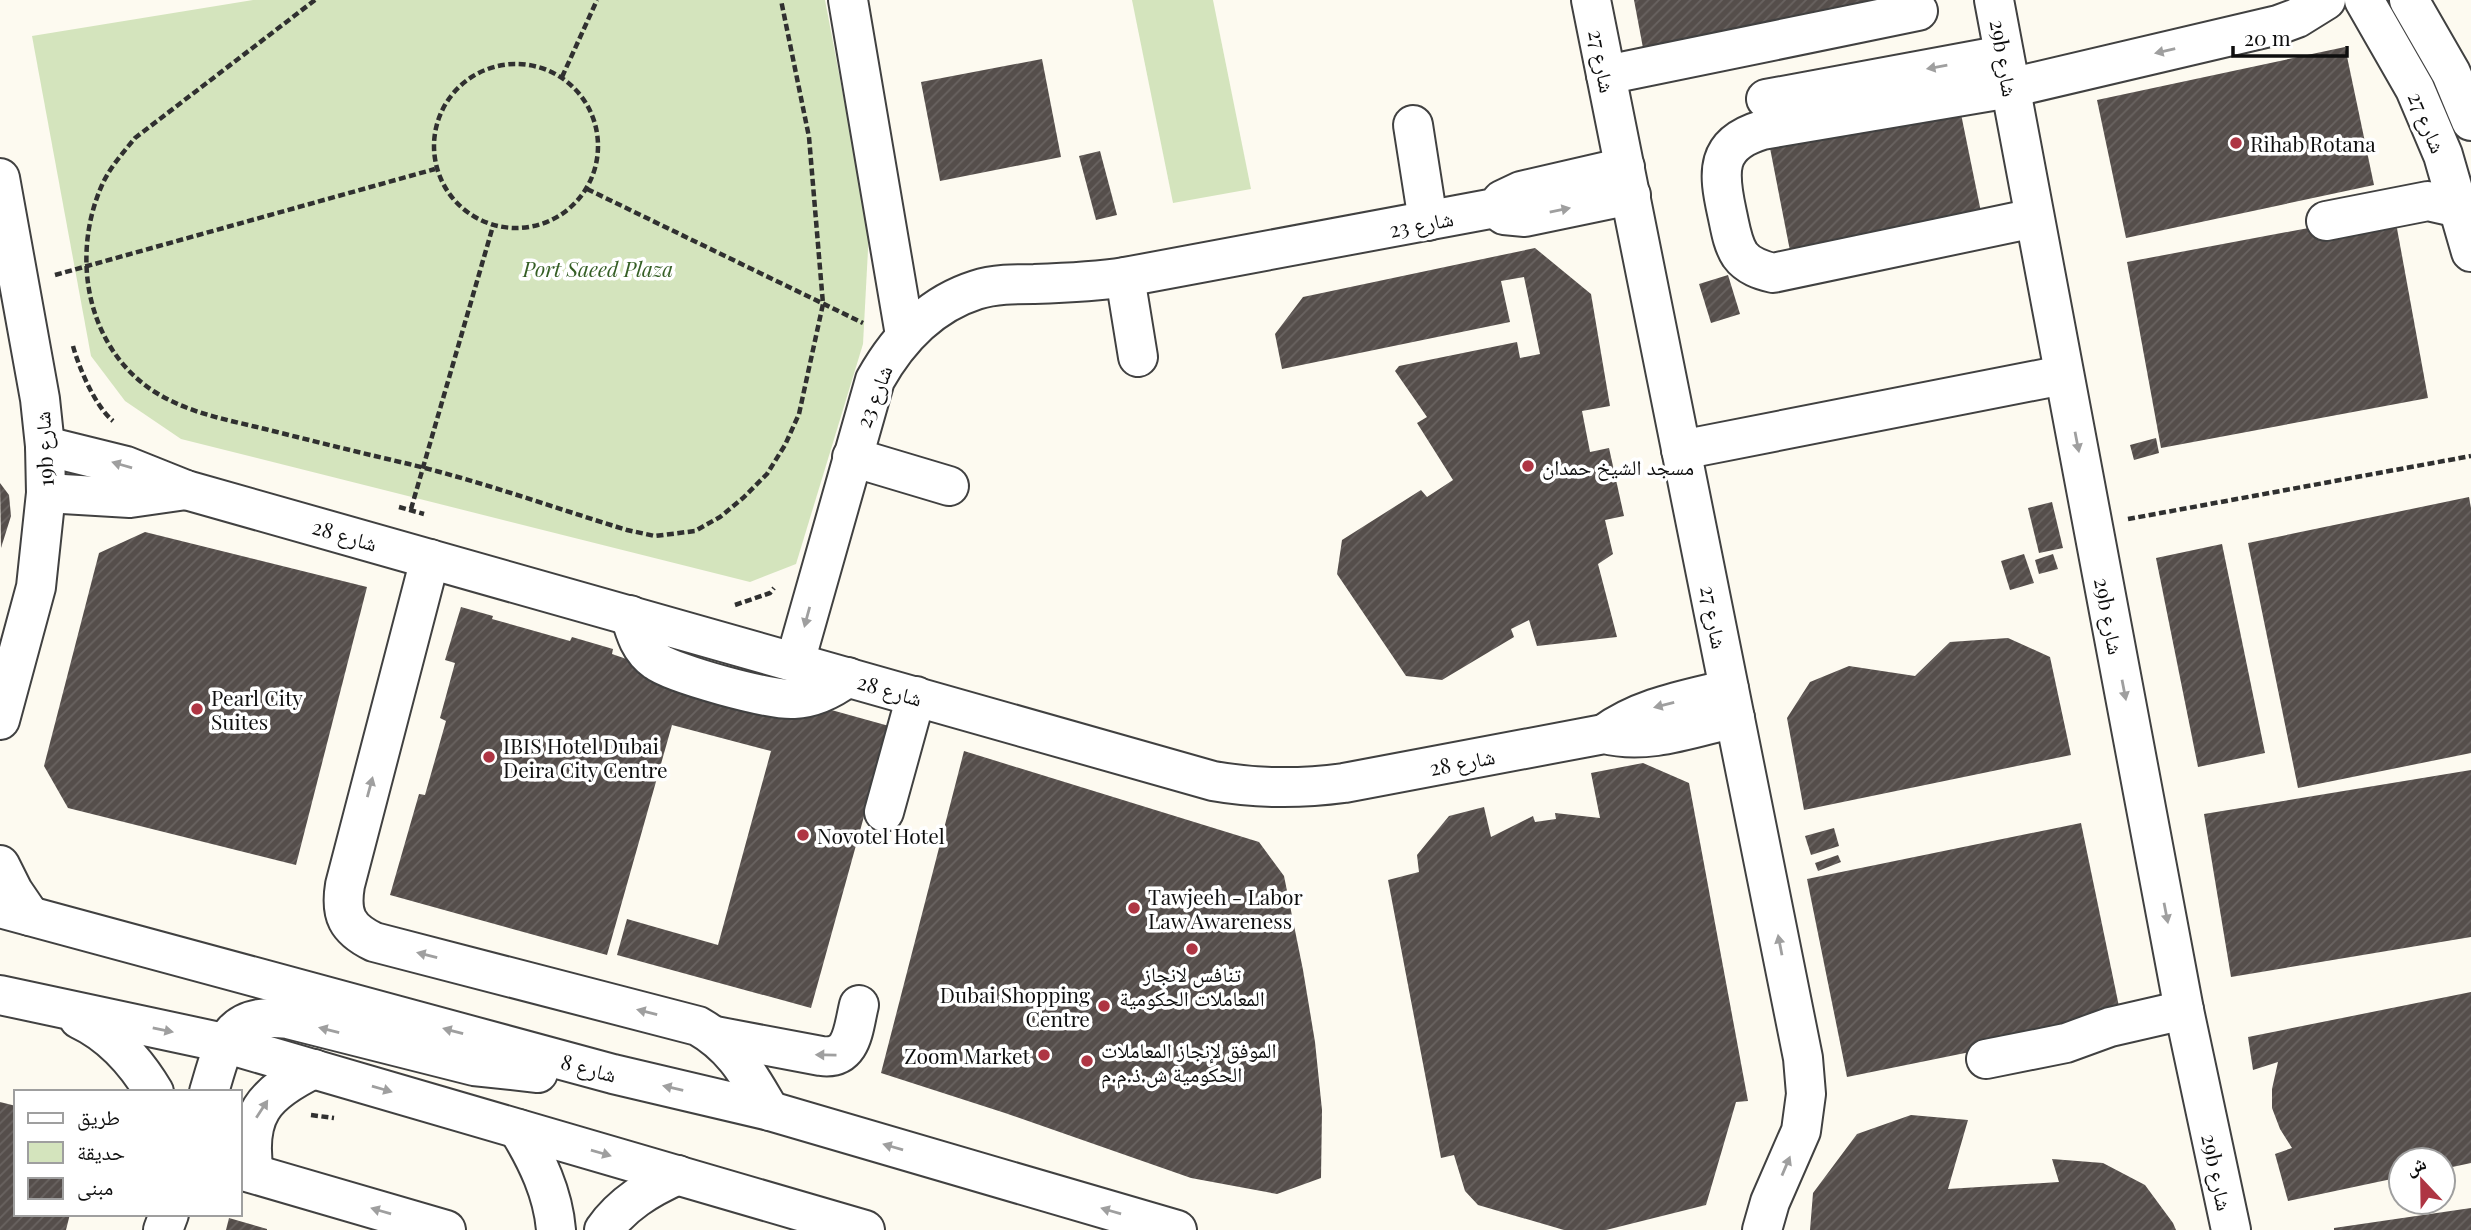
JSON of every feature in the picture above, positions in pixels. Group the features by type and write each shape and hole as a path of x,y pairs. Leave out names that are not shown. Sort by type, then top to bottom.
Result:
{"street":[{"path":"848,0 905,335"},
{"name":"شارع 27","path":"1591,0 1803,1058 1806,1094 1801,1131 1770,1202 1762,1230"},
{"name":"29b شارع","path":"1994,0 2185,1019 2231,1230"},
{"path":"1766,99 2007,71 2278,25 2297,18 2326,0"},
{"name":"شارع 27","path":"2364,0 2415,89 2443,155 2471,252"},
{"path":"2409,0 2451,73 2471,121"},
{"path":"1606,75 1918,11"},
{"path":"2007,71 1744,135 1730,148 1721,165 1721,183 1733,238 1741,255 1755,268 1773,273 2036,229"},
{"path":"1413,125 1427,221"},
{"name":"19b شارع","path":"0,177 19,281 14,332 40,399 46,493 36,587 0,720"},
{"name":"شارع 23","path":"863,459 896,389 922,350 961,320 984,311 1111,279 1495,208 1504,215 1525,217 1628,181"},
{"path":"2325,212 2428,184 2442,186 2457,201"},
{"path":"1800,291 2036,229"},
{"path":"1111,279 1138,357"},
{"name":"شارع 23","path":"820,669 863,459 875,380 888,356 905,335 934,311 950,300 977,289 1111,279"},
{"path":"1681,450 2063,375"},
{"name":"شارع 28","path":"45,446 127,466 186,490 1213,781 1245,786 1311,788 1604,734 1622,739 1641,739 1732,703"},
{"path":"863,459 949,486"},
{"name":"شارع 28","path":"46,493 130,498 186,490"},
{"path":"415,554 345,886 342,903 347,920 358,934 374,942 680,1020 698,1027 715,1036 730,1049 770,1111"},
{"path":"630,615 643,649 656,661 685,673 776,699 814,696 832,688 820,669"},
{"path":"884,812 916,696"},
{"path":"0,866 13,891 15,912"},
{"name":"شارع 8","path":"15,912 613,1074 770,1111 1177,1230"},
{"path":"0,995 224,1043 865,1230"},
{"path":"715,1036 821,1056 838,1056 849,1044 859,1005"},
{"path":"52,1006 94,1026 129,1056 153,1090"},
{"path":"210,1090 224,1043 236,1029 252,1021 270,1017 288,1019 474,1066 532,1073 613,1074"},
{"path":"1986,1059 2066,1043 2110,1027 2185,1019"},
{"path":"314,1069 288,1082 266,1101 255,1120 247,1172 446,1230"},
{"path":"518,1129 536,1158 545,1180 556,1230"},
{"path":"604,1230 630,1203 652,1187 678,1175"}],"path":[{"path":"315,0 135,138 117,160 99,193 87,239 86,267 92,304 109,348 130,372 155,393 196,412 423,468 627,530 655,536 695,531 720,517 743,498 767,474 785,445 799,414 823,303 809,137 781,0"},
{"path":"562,77 597,0"},
{"path":"507,64 536,66 562,77 581,94 593,116 599,141 597,166 587,189 569,210 546,223 519,229 493,226 467,214 447,194 435,169 432,140 439,112 456,88 479,72 507,64"},
{"path":"19,281 58,275 435,169"},
{"path":"587,189 865,324"},
{"path":"415,554 411,509 493,226"},
{"path":"71,338 77,362 104,414 122,428"},
{"path":"2093,525 2471,456"},
{"path":"387,505 411,509 435,519"},
{"path":"734,606 770,593 779,583"},
{"path":"303,1113 346,1122"}],"green space":[{"name":"Port Saeed Plaza","path":"253,0 825,0 869,231 863,344 796,564 750,582 181,439 125,401 91,356 32,36"},
{"path":"1132,0 1213,0 1251,189 1173,203"}],"building":[{"path":"1634,0 1891,0 1643,48"},
{"name":"Rihab Rotana","path":"2345,47 2374,185 2126,238 2097,100"},
{"path":"1042,59 1061,157 940,181 921,82"},
{"path":"1960,109 1982,217 1791,256 1770,148"},
{"path":"1100,151 1117,215 1096,220 1079,156"},
{"path":"2394,212 2428,398 2161,448 2127,262"},
{"name":"مسجد الشيخ حمدان","path":"1535,248 1591,294 1610,406 1582,411 1590,452 1609,448 1624,516 1605,520 1613,554 1598,564 1617,637 1537,646 1529,620 1511,629 1514,637 1442,680 1406,676 1337,574 1342,540 1421,490 1427,497 1453,480 1417,423 1427,417 1395,371 1399,366 1517,342 1520,358 1540,354 1524,277 1501,281 1510,322 1282,369 1275,334 1303,297"},
{"path":"1728,275 1740,314 1711,323 1699,284"},
{"path":"2156,438 2159,453 2134,460 2130,445"},
{"path":"0,483 9,495 11,516 1,548"},
{"path":"2469,497 2471,753 2298,788 2248,543"},
{"path":"2052,502 2063,548 2039,553 2028,508"},
{"path":"145,532 367,587 296,865 68,808 44,766 99,553"},
{"path":"2222,544 2265,753 2198,767 2156,558"},
{"path":"2024,554 2034,583 2010,590 2001,561"},
{"path":"2053,554 2058,569 2039,574 2035,560"},
{"path":"461,607 493,616 492,619 570,641 572,637 613,649 612,654 684,679 817,706 889,726 811,1008 617,955 627,919 718,945 771,751 672,725 607,955 390,895 419,794 425,795 446,721 440,718 455,663 445,660"},
{"path":"2008,638 2050,657 2071,755 1804,810 1787,718 1810,682 1849,666 1915,676 1950,642"},
{"name":"Dubai Shopping Centre","path":"964,751 1259,842 1284,876 1303,970 1315,1042 1322,1110 1321,1178 1277,1194 1191,1178 881,1073"},
{"path":"1643,763 1689,783 1748,1101 1736,1102 1706,1205 1606,1230 1564,1230 1478,1205 1465,1191 1454,1155 1441,1158 1388,880 1419,872 1417,855 1449,816 1484,807 1491,837 1533,816 1535,822 1556,819 1555,813 1600,818 1591,773"},
{"path":"2471,770 2471,937 2231,977 2204,814"},
{"path":"2081,823 2122,1021 1847,1077 1807,879"},
{"path":"1834,828 1839,846 1811,855 1805,836"},
{"path":"1838,855 1841,862 1818,871 1815,863"},
{"path":"2471,992 2471,1163 2457,1166 2457,1146 2387,1146 2387,1180 2288,1201 2275,1154 2292,1148 2280,1129 2272,1108 2272,1089 2278,1062 2253,1070 2248,1037"},
{"path":"0,1102 14,1106 14,1216 70,1216 66,1230 0,1230"},
{"path":"1911,1115 1968,1120 1948,1189 2059,1182 2052,1159 2103,1163 2145,1185 2176,1230 1810,1230 1813,1193 1857,1134"},
{"path":"2471,1208 2471,1230 2334,1230 2416,1216 2457,1216 2457,1210"},
{"path":"229,1218 267,1229 267,1230 226,1230"}],"place":[{"name":"Rihab Rotana","path":"2236,143"},
{"name":"مسجد الشيخ حمدان","path":"1528,466"},
{"name":"Pearl City Suites","path":"197,709"},
{"name":"IBIS Hotel Dubai Deira City Centre","path":"489,757"},
{"name":"Novotel Hotel","path":"803,835"},
{"name":"Tawjeeh - Labor Law Awareness","path":"1134,908"},
{"name":"تنافس لانجاز المعاملات الحكومية","path":"1192,949"},
{"name":"Dubai Shopping Centre","path":"1104,1006"},
{"name":"Zoom Market","path":"1044,1055"},
{"name":"الموفق لإنجاز المعاملات الحكومية ش.ذ.م.م","path":"1087,1061"}]}
